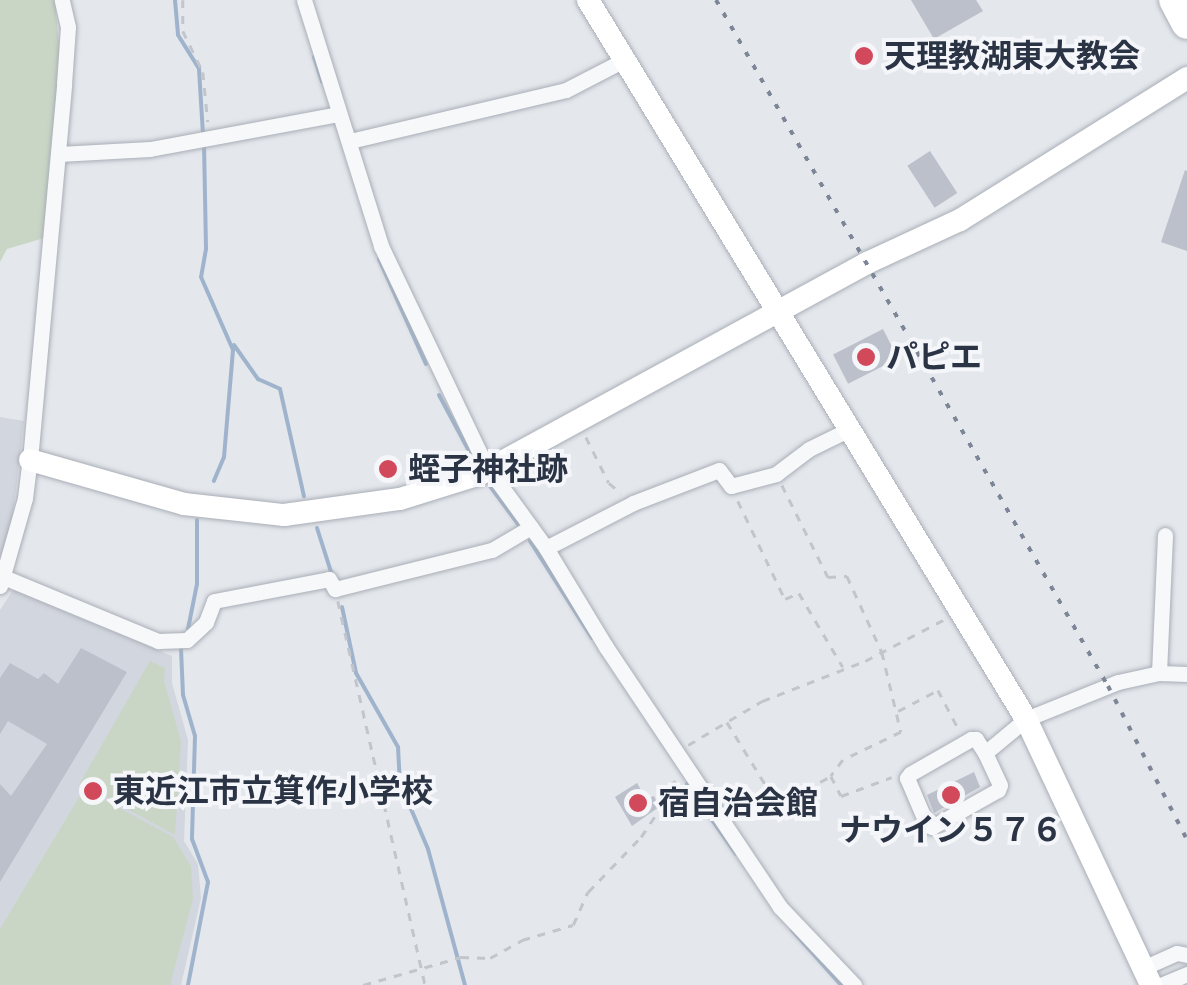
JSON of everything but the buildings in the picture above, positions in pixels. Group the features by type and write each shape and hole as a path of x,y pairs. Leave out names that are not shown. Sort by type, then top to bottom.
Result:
{"highway":[{"path":"1174,0 1187,24"}],"street":[{"path":"62,0 68,27 30,460 3,582 158,642 187,640 196,634 214,601 329,579 335,590 492,550 531,527"},
{"path":"304,0 381,246 451,401 489,470 546,548 606,648 780,906 854,985"},
{"path":"588,0 1026,719 1147,977 1178,954 1187,955"},
{"path":"350,141 566,90 624,60"},
{"path":"30,460 184,504 284,515 400,499 489,470 867,263 960,220 1187,78"},
{"path":"59,154 150,149 338,114"},
{"path":"546,548 633,503 719,470 731,486 776,474 809,449 850,429"},
{"path":"1159,673 1165,535"},
{"path":"985,753 1026,719 1108,686 1159,673 1187,674"},
{"path":"976,739 1000,784 998,790 932,827 907,778 965,742 976,739"},
{"path":"1161,985 1187,974"}],"path":[{"path":"183,0 183,31 203,72 202,140"},
{"path":"580,422 609,483 633,503"},
{"path":"726,722 778,806 831,776 843,760 901,732 882,652 847,576 828,577 776,474"},
{"path":"731,486 785,600 798,592 844,668"},
{"path":"335,590 425,985"},
{"path":"678,752 762,701 882,652 961,612"},
{"path":"897,712 938,690 965,742"},
{"path":"363,985 460,957 490,958 522,940 574,925 588,892 641,837 667,798 669,785 692,771"},
{"path":"831,776 841,796 900,774 907,778"}],"shaded area":[{"path":"0,417 24,421 12,522 0,562"},
{"name":"東近江市立箕作小学校","path":"13,590 172,656 172,683 188,740 184,841 198,864 201,898 181,985 0,985 0,610"}],"green space":[{"path":"0,0 55,0 60,57 44,238 7,249 0,262"},
{"path":"150,661 165,668 164,681 181,741 175,835 80,783"},
{"path":"84,789 173,837 191,866 193,899 170,985 0,985 0,929"}],"waterway":[{"path":"175,0 178,35 199,69 203,134"},
{"path":"314,57 322,82"},
{"path":"204,144 206,249 201,277 233,350 224,457 214,481"},
{"path":"379,259 426,364"},
{"path":"234,345 258,379 280,389 304,496"},
{"path":"439,395 476,464"},
{"path":"490,486 518,524"},
{"path":"188,629 197,584 197,520"},
{"path":"317,528 332,575"},
{"path":"530,541 592,638"},
{"path":"342,607 356,673 398,747 400,783 428,849 465,985"},
{"path":"181,649 183,695 195,736 192,839 208,882 188,985"},
{"path":"687,784 736,854"},
{"path":"792,930 841,985"}],"railway":[{"path":"716,0 1108,686 1187,840"}],"place":[{"name":"天理教湖東大教会","path":"864,56"},
{"name":"パピエ","path":"866,357"},
{"name":"蛭子神社跡","path":"388,469"},
{"name":"東近江市立箕作小学校","path":"93,791"},
{"name":"ナウイン５７６","path":"951,795"},
{"name":"宿自治会館","path":"638,803"}]}
